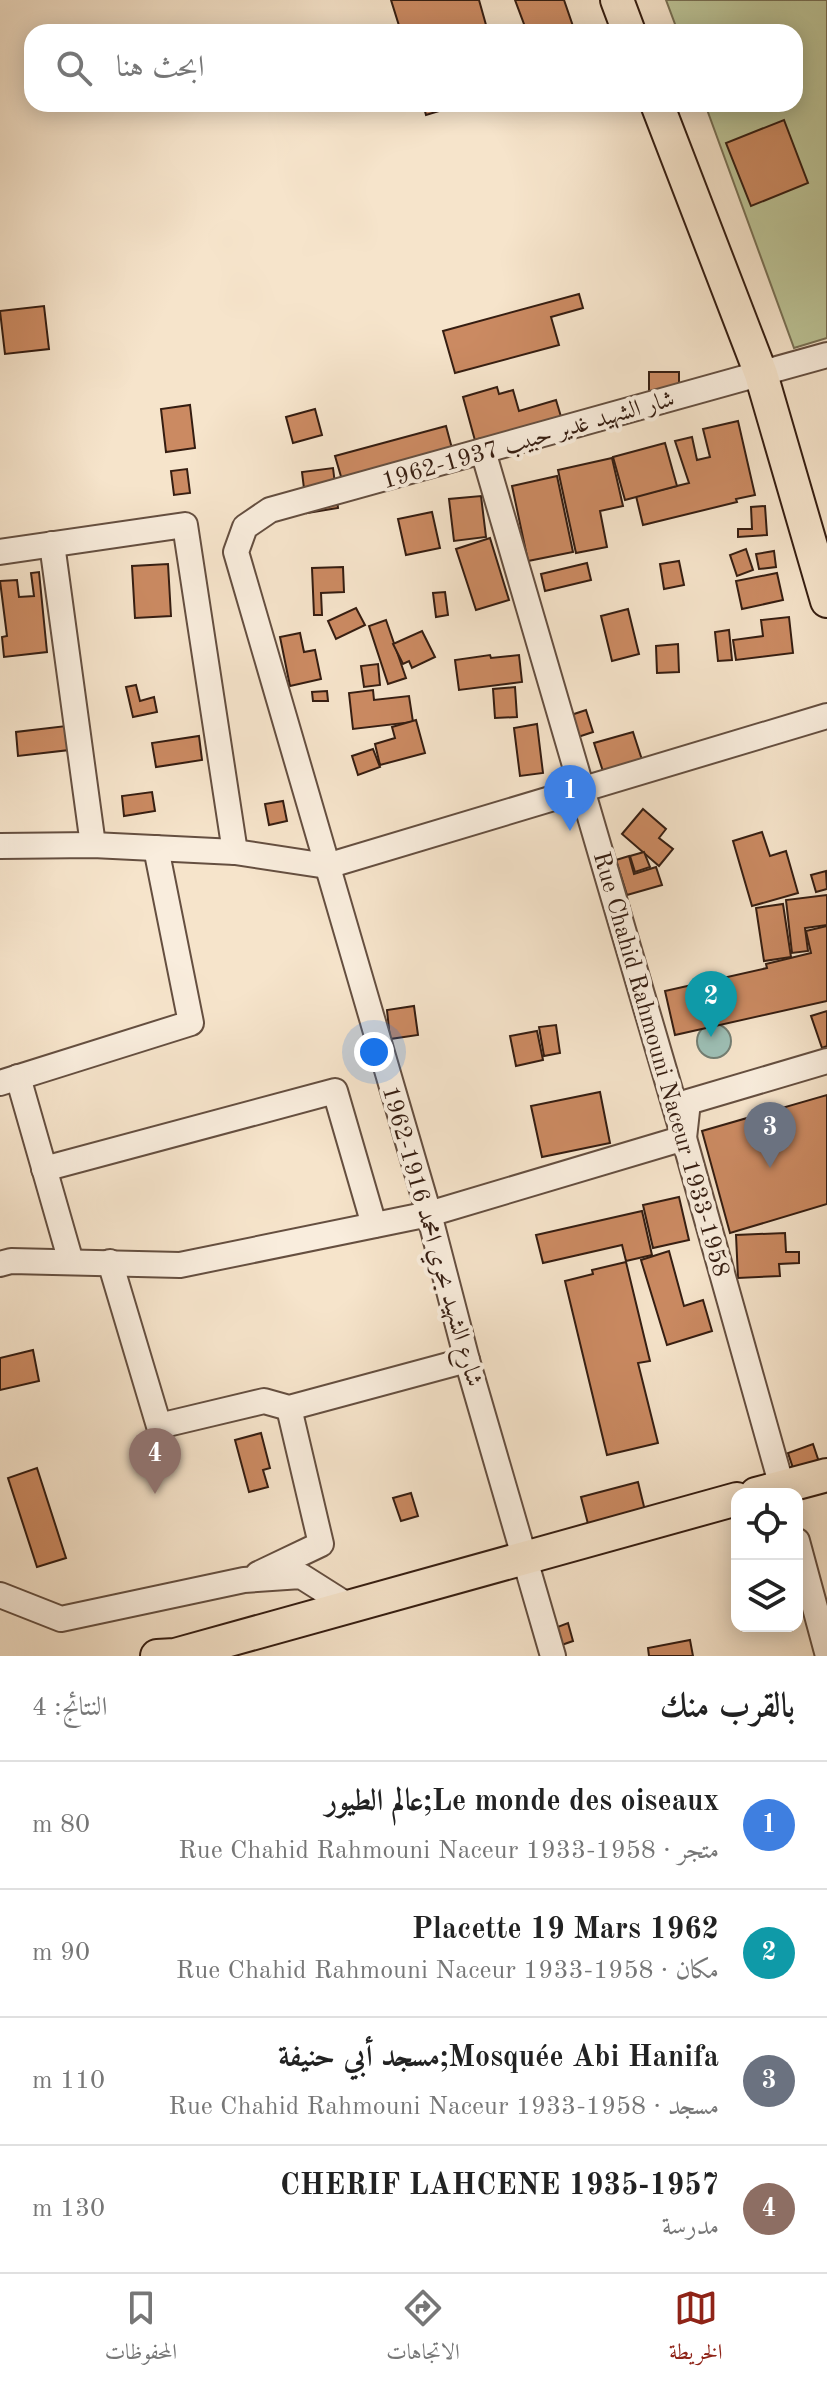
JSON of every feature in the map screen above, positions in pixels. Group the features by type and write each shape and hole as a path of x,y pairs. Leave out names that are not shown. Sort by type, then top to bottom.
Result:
{"main road":[{"path":"617,0 626,24"},
{"path":"660,112 761,374 827,601"},
{"path":"786,1488 827,1475"},
{"path":"157,1656 175,1655 731,1501"}],"street":[{"name":"شار الشهيد غدير حبيب 1937-1962","path":"241,540 245,527 270,510 827,355"},
{"name":"Rue Chahid Rahmouni Naceur 1933-1958","path":"483,451 684,1138 773,1488"},
{"path":"0,552 185,525 235,852"},
{"name":"شارع الشهيد بحري امحمد 1916-1962","path":"241,540 236,552 429,1214 467,1360 553,1656"},
{"path":"52,544 93,845"},
{"path":"0,846 93,845 235,852 327,866 827,716"},
{"path":"71,1262 44,1169 9,1080 191,1023 156,848"},
{"path":"0,1264 11,1261 180,1265 429,1214 684,1138 688,1102 827,1061"},
{"path":"44,1169 335,1091 374,1225"},
{"path":"110,1262 159,1426 264,1401 289,1408 467,1360"},
{"path":"244,1580 321,1544 289,1408"},
{"path":"802,1560 827,1652"},
{"path":"0,1595 61,1619 244,1580 301,1576 350,1607"}],"green space":[{"path":"666,0 827,0 827,338 794,348 708,112 803,112 803,24 675,24"}],"water":[{"path":"714,1024 726,1029 731,1041 726,1053 714,1058 702,1053 697,1041 702,1029"}],"building":[{"path":"391,0 479,0 486,24 398,24"},
{"path":"515,0 564,0 572,24 524,24"},
{"path":"784,120 808,183 751,206 726,143"},
{"path":"579,294 583,308 551,317 559,345 455,373 443,331"},
{"path":"44,306 49,349 5,354 0,311"},
{"path":"649,372 679,372 679,401 649,401"},
{"path":"497,387 499,394 513,390 519,411 556,400 565,430 479,455 463,397"},
{"path":"190,405 195,448 166,452 161,409"},
{"path":"315,409 322,435 293,443 286,417"},
{"path":"738,421 755,495 643,525 636,496 689,483 675,441 692,437 697,460 710,457 703,429"},
{"path":"446,426 457,467 347,497 335,456"},
{"path":"665,443 677,486 625,500 613,457"},
{"path":"612,458 623,506 600,511 607,547 576,553 558,470"},
{"path":"333,468 338,508 307,513 302,472"},
{"path":"187,469 190,493 174,495 171,471"},
{"path":"557,476 573,552 528,561 512,486"},
{"path":"481,496 486,537 454,541 449,499"},
{"path":"765,506 767,535 738,537 738,529 752,529 751,507"},
{"path":"432,512 440,548 406,555 398,519"},
{"path":"490,538 509,600 476,610 456,549"},
{"path":"746,549 753,570 737,576 730,555"},
{"path":"774,551 776,567 759,569 756,554"},
{"path":"679,561 684,585 664,589 660,564"},
{"path":"587,563 591,580 545,591 541,574"},
{"path":"168,564 171,616 135,618 132,566"},
{"path":"343,567 344,592 321,593 322,615 314,615 312,568"},
{"path":"39,572 47,652 4,657 2,637 7,636 0,581 17,580 19,597 34,596 31,573"},
{"path":"777,573 783,600 742,609 736,581"},
{"path":"445,592 448,615 436,617 433,593"},
{"path":"356,608 365,625 336,639 328,621"},
{"path":"628,609 639,654 612,661 601,616"},
{"path":"789,617 793,653 736,660 733,640 763,636 761,620"},
{"path":"386,620 406,678 388,684 369,626"},
{"path":"729,630 732,660 718,661 715,632"},
{"path":"422,631 435,657 412,668 409,661 403,664 393,644"},
{"path":"300,633 304,652 315,650 321,679 290,686 280,637"},
{"path":"678,644 679,672 657,673 656,646"},
{"path":"490,655 491,658 519,655 522,682 459,690 455,660"},
{"path":"378,664 380,685 364,687 361,666"},
{"path":"136,685 140,701 154,697 157,712 133,717 126,687"},
{"path":"515,687 517,717 495,718 493,689"},
{"path":"373,690 374,700 409,696 413,722 353,729 349,693"},
{"path":"327,691 328,701 313,701 312,692"},
{"path":"586,710 593,732 578,737 571,715"},
{"path":"416,720 425,753 380,765 375,744 395,738 392,727"},
{"path":"537,724 543,773 520,776 514,728"},
{"path":"66,726 69,750 18,756 16,732"},
{"path":"633,732 645,769 606,781 594,743"},
{"path":"199,736 202,760 156,767 152,743"},
{"path":"373,749 380,767 358,775 352,756"},
{"path":"152,792 155,811 124,816 122,796"},
{"path":"283,801 287,821 269,825 265,804"},
{"path":"643,809 666,829 659,838 673,849 659,866 622,834"},
{"path":"762,832 770,856 786,851 798,893 752,906 733,841"},
{"path":"644,852 650,867 635,872 630,856"},
{"path":"629,856 634,874 656,867 662,885 627,895 616,860"},
{"path":"826,871 827,889 816,892 811,875"},
{"path":"827,895 827,925 805,928 808,951 792,953 786,900"},
{"path":"783,904 791,957 764,961 756,908"},
{"path":"827,926 827,1001 675,1035 665,991 767,968 766,964 811,953 806,931"},
{"path":"414,1006 418,1035 390,1039 387,1010"},
{"path":"827,1011 827,1046 822,1048 811,1016"},
{"path":"556,1025 560,1053 544,1056 539,1027"},
{"path":"537,1031 543,1060 516,1066 510,1036"},
{"path":"600,1092 610,1143 542,1157 531,1106"},
{"path":"827,1095 827,1204 730,1233 702,1131"},
{"path":"679,1197 689,1240 653,1248 643,1205"},
{"path":"642,1211 652,1255 626,1261 622,1245 543,1263 536,1235"},
{"path":"785,1233 786,1252 799,1252 799,1263 779,1264 780,1276 738,1278 736,1235"},
{"path":"669,1251 684,1306 703,1300 712,1331 667,1345 641,1260"},
{"path":"626,1262 650,1361 638,1363 658,1443 607,1455 565,1281 593,1274 592,1270"},
{"path":"33,1350 39,1381 0,1390 0,1358"},
{"path":"261,1433 270,1468 263,1470 268,1487 249,1492 235,1440"},
{"path":"813,1444 824,1477 799,1486 788,1453"},
{"path":"37,1468 66,1558 37,1567 8,1478"},
{"path":"638,1482 649,1527 593,1543 581,1497"},
{"path":"411,1493 418,1516 401,1521 393,1498"},
{"path":"568,1623 573,1641 553,1648 547,1631"},
{"path":"690,1640 693,1656 649,1656 648,1648"}],"place":[{"name":"Le monde des oiseaux;عالم الطيور","path":"570,831"},
{"name":"Placette 19 Mars 1962","path":"711,1037"},
{"name":"Mosquée Abi Hanifa;مسجد أبي حنيفة","path":"770,1168"},
{"name":"CHERIF LAHCENE 1935-1957","path":"155,1494"}]}
